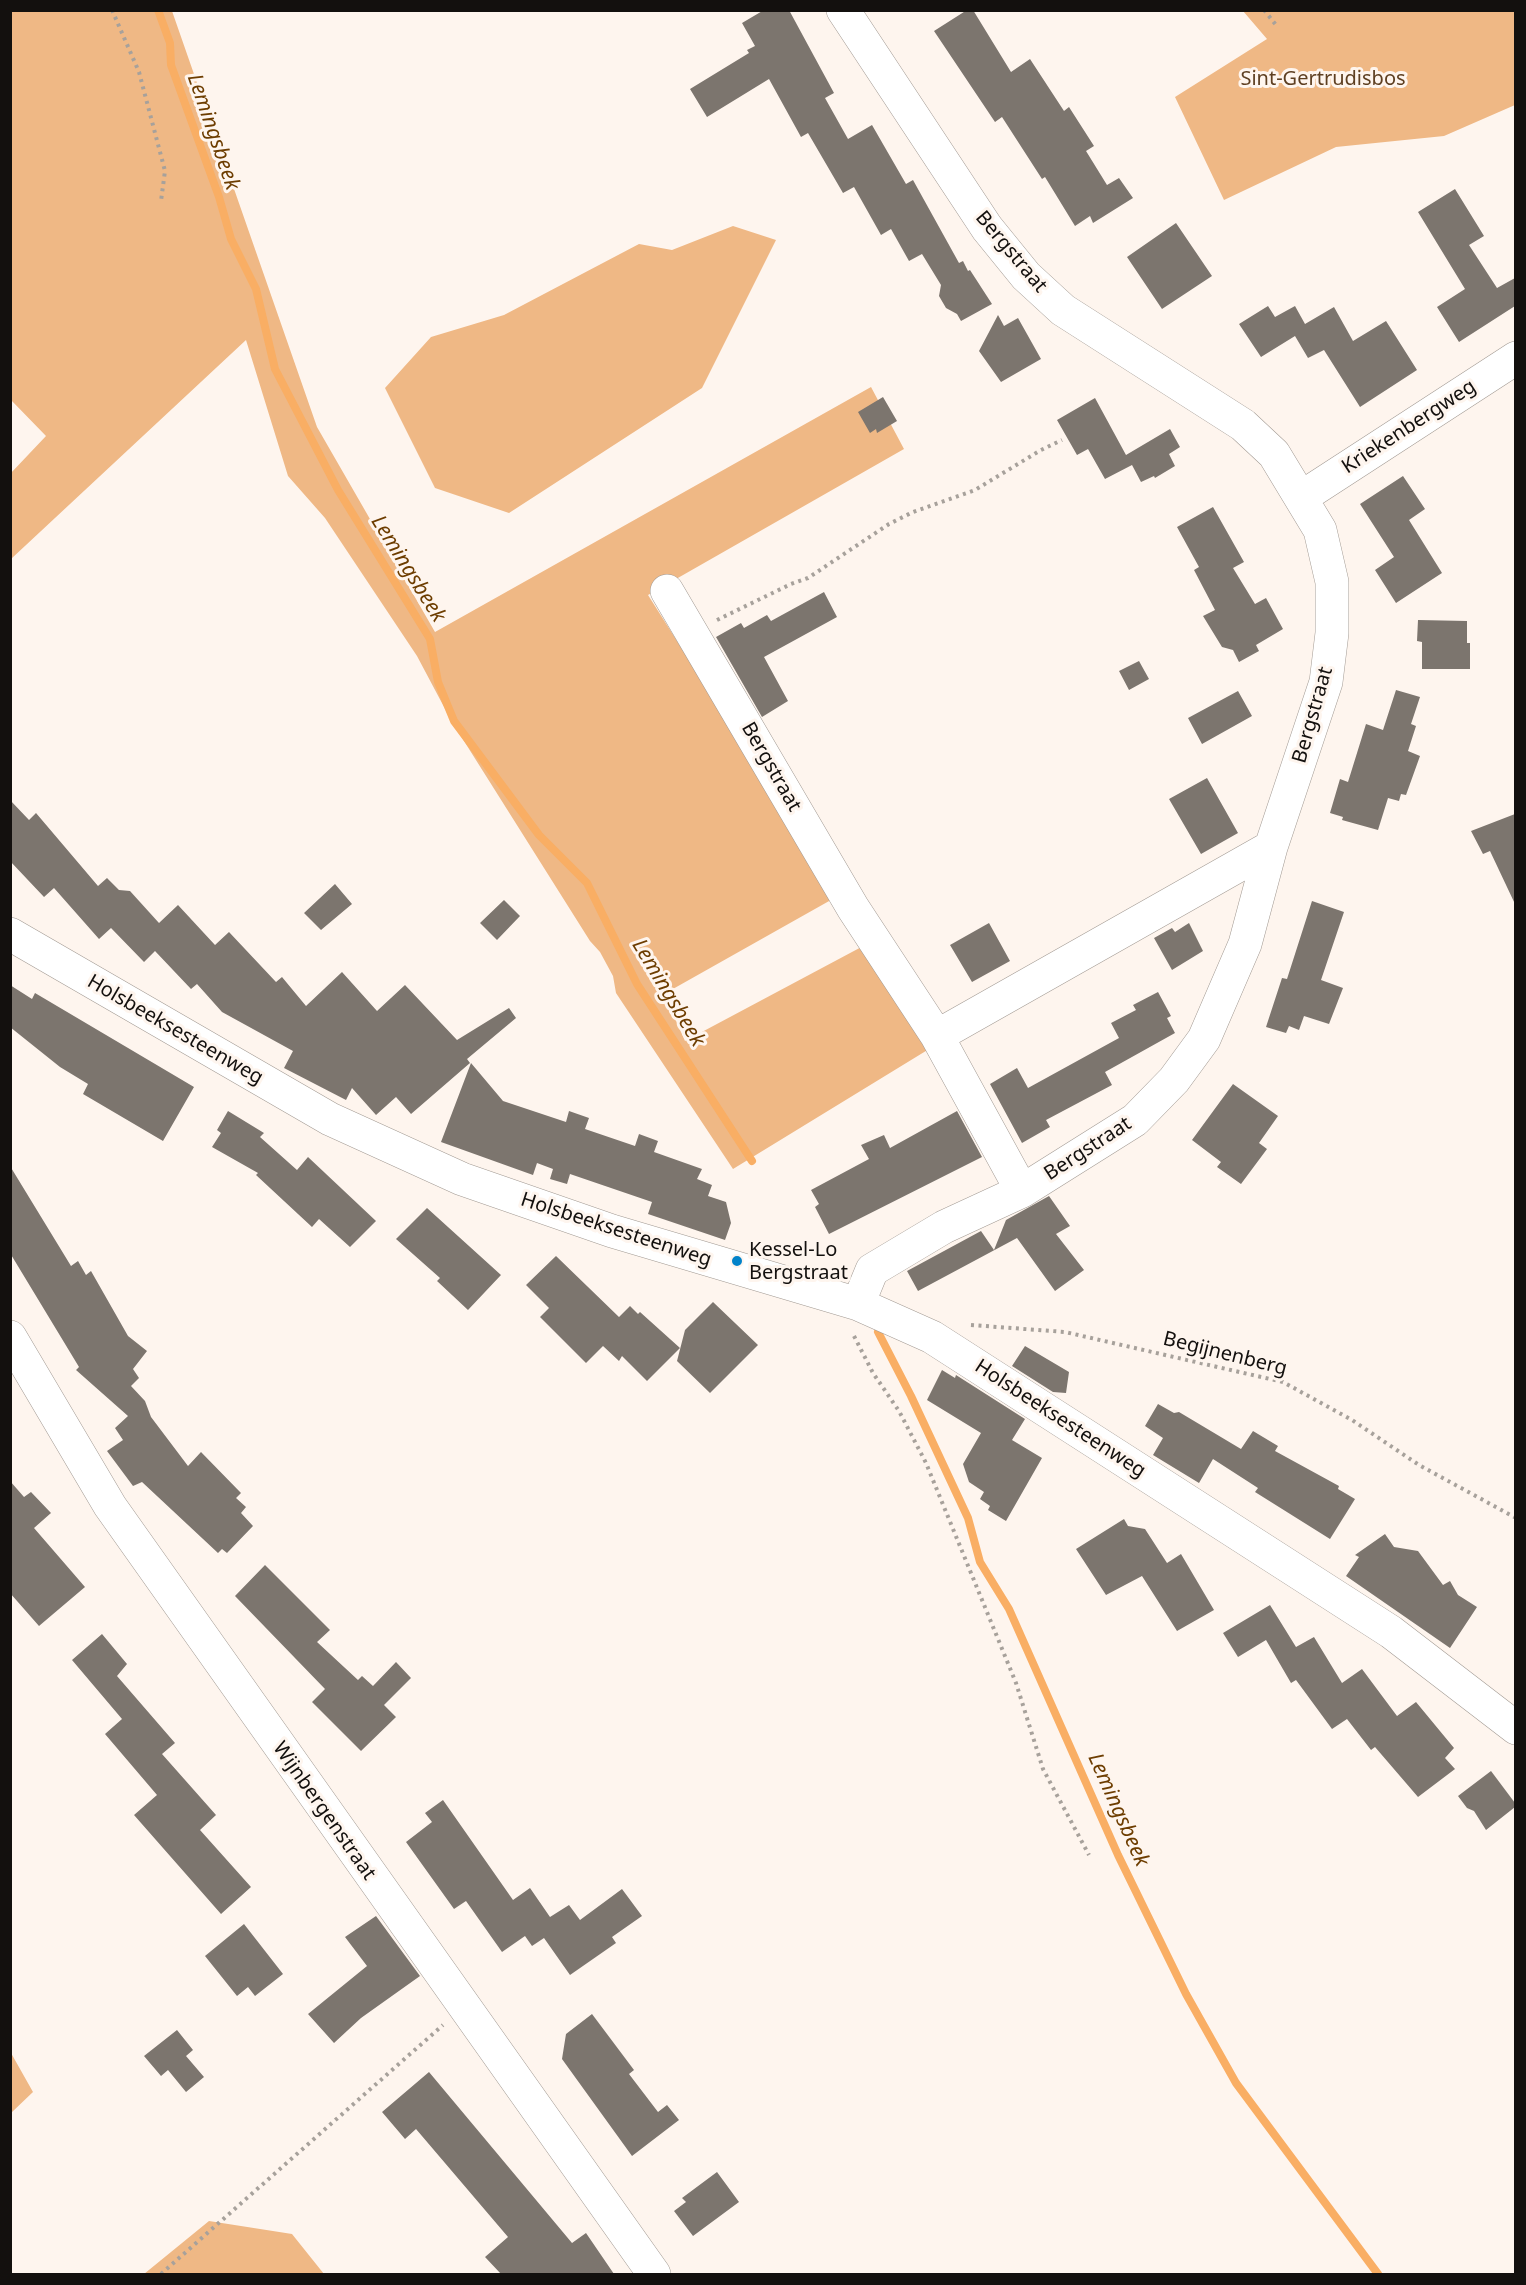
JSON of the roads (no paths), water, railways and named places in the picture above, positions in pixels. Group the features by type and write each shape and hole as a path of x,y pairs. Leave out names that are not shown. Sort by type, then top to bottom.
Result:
{"street":[{"name":"Bergstraat","path":"843,10 987,228 1026,276 1063,310 1243,425 1274,454 1302,496 1320,530 1332,582 1332,633 1326,682 1271,847 1245,944 1204,1039 1174,1080 1135,1120 1022,1191 944,1227 872,1270 858,1304"},
{"name":"Kriekenbergweg","path":"1302,496 1515,358"},
{"name":"Bergstraat","path":"667,591 854,908 936,1036 1022,1191"},
{"path":"936,1036 1271,847"},
{"name":"Holsbeeksesteenweg","path":"10,934 330,1119 462,1179 612,1231 858,1304 932,1337 1390,1632 1515,1728"},
{"name":"Wijnbergenstraat","path":"10,1337 110,1506 654,2274"}],"waterway":[{"name":"Lemingsbeek","path":"158,10 170,43 171,65 219,197 231,239 256,289 275,369 338,490 430,639 438,682 454,721 539,835 587,883 637,984 752,1161"},
{"name":"Lemingsbeek","path":"878,1332 911,1396 968,1518 980,1562 1009,1609 1118,1855 1186,1994 1236,2083 1378,2274"}],"place":[{"name":"Kessel-Lo Bergstraat","path":"737,1261"}],"park label":[{"name":"Sint-Gertrudisbos","path":"1323,79"}]}
